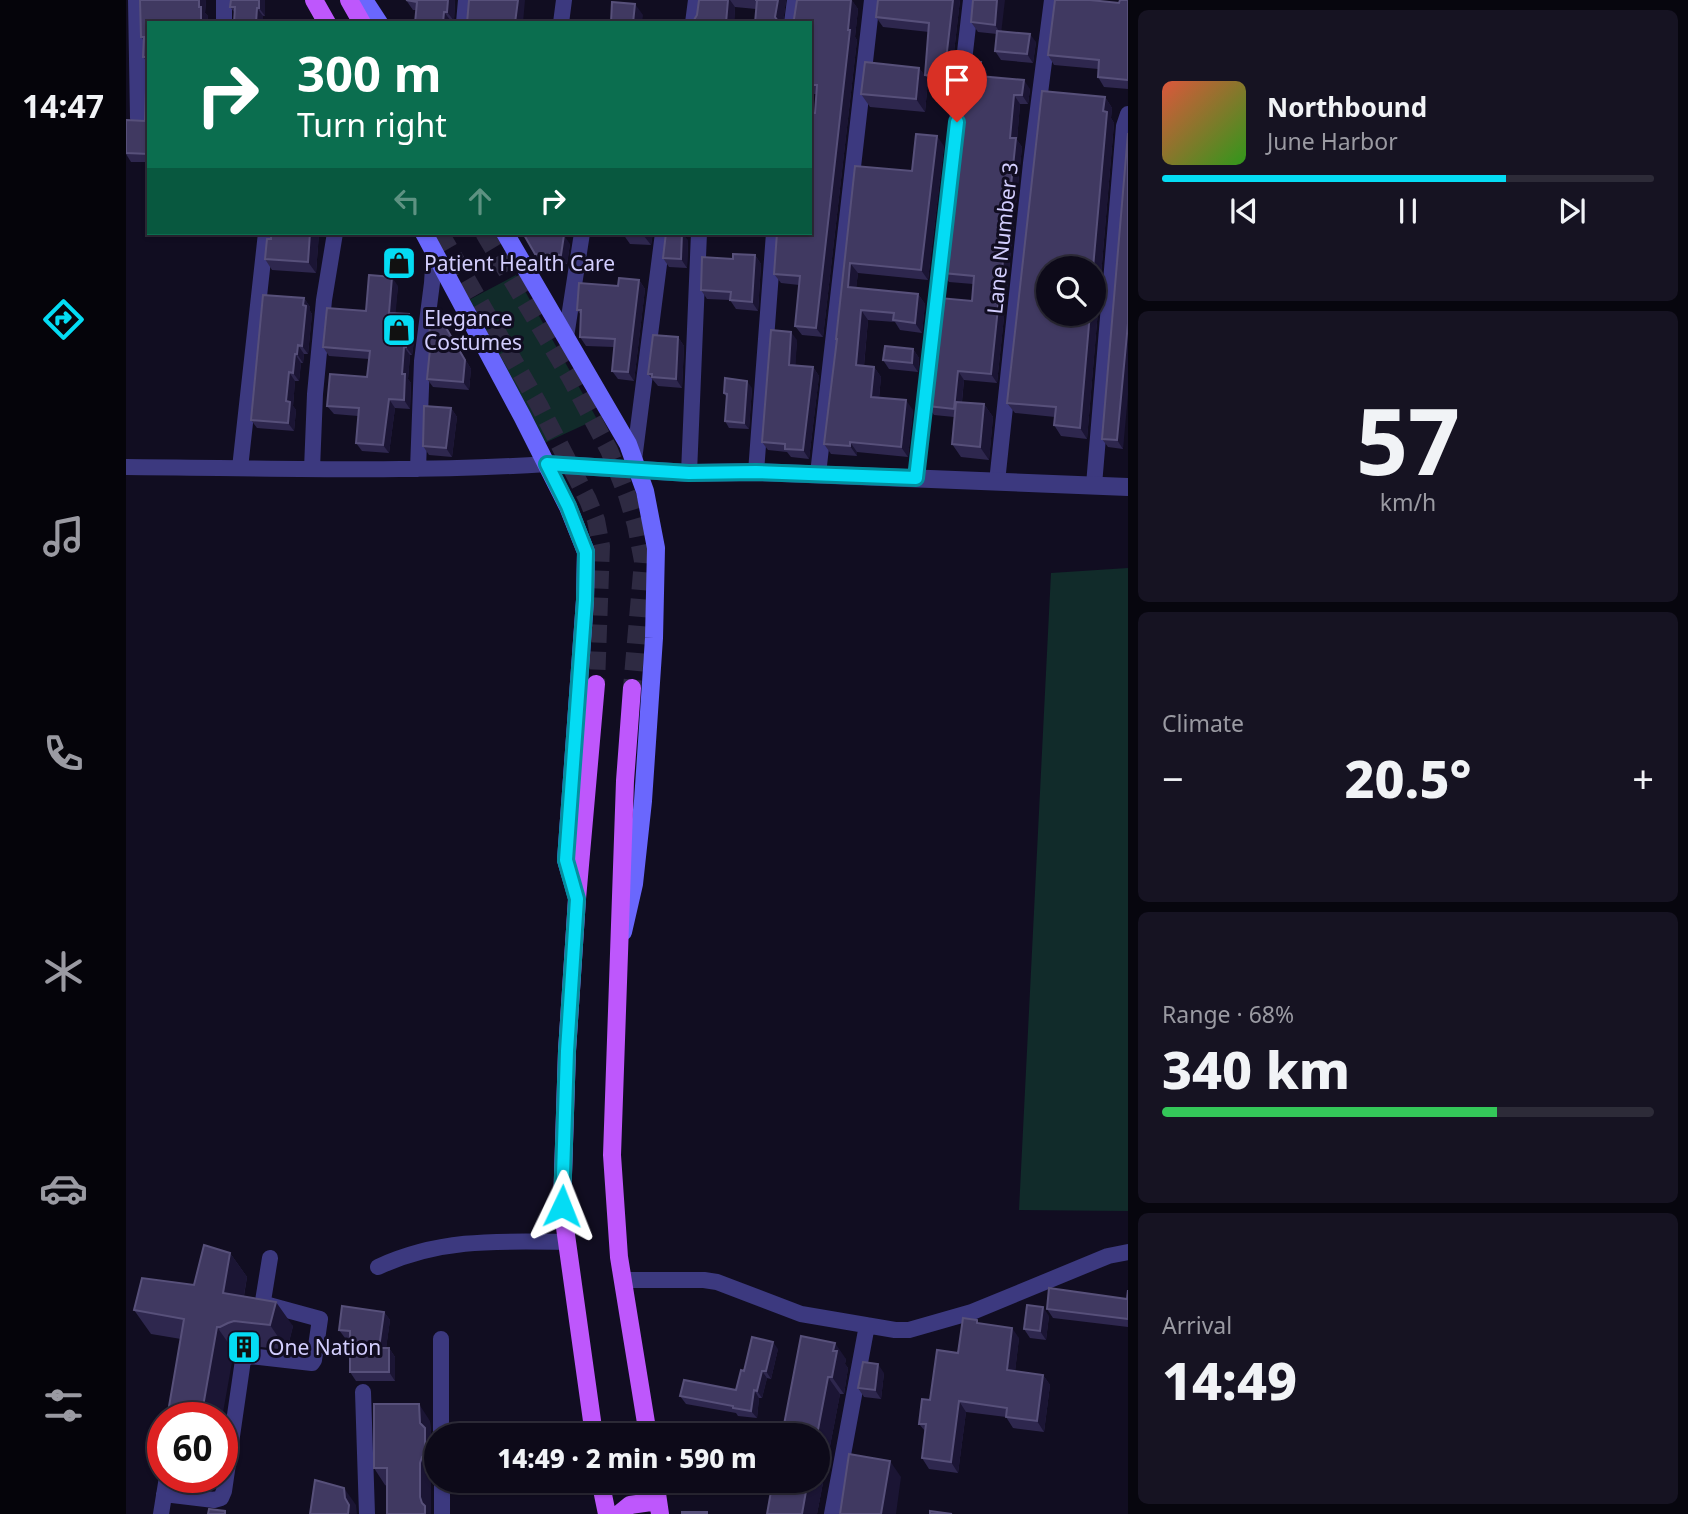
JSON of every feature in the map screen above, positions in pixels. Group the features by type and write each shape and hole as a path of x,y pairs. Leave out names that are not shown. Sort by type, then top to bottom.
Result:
{"main road":[{"path":"349,0 361,21"},
{"path":"364,0 378,21"},
{"path":"425,235 547,464 568,506 586,552 585,600 566,860 577,899"},
{"path":"506,235 628,444 645,491 656,548 654,638 637,863 630,906 619,947"},
{"path":"592,1423 562,1206 567,1051 596,684"},
{"path":"632,688 625,781 612,1156 618,1245 646,1423"},
{"path":"603,1493 607,1514"},
{"path":"619,1514 630,1505 659,1507"}],"street":[{"path":"136,0 137,118"},
{"path":"224,0 225,21"},
{"path":"464,21 467,0"},
{"path":"561,21 564,0"},
{"path":"692,21 696,0"},
{"path":"792,21 795,0"},
{"path":"818,474 872,0"},
{"path":"916,478 971,0"},
{"name":"Lane Number 3","path":"997,482 1031,163 1052,0"},
{"path":"1094,485 1124,126 1128,114"},
{"path":"240,468 266,235"},
{"path":"312,469 316,380 324,300 335,235"},
{"path":"566,337 582,235"},
{"path":"636,465 663,235"},
{"path":"689,473 699,235"},
{"path":"756,472 775,235"},
{"path":"418,469 422,361 434,252"},
{"path":"126,467 418,469 547,464 636,465 689,473 756,472 1128,486"},
{"path":"378,1267 419,1251 468,1243 514,1240 567,1242"},
{"path":"624,1280 717,1282 801,1314 909,1330 972,1312 1108,1256 1128,1252"},
{"path":"161,1514 164,1494 214,1500 221,1498 243,1360 250,1356 312,1363 314,1360 320,1319 265,1304 263,1301 270,1258"},
{"path":"832,1514 867,1325"},
{"path":"441,1339 442,1423"},
{"path":"363,1392 367,1514"},
{"path":"442,1493 442,1514"}],"green space":[{"path":"516,275 597,419 538,446 465,302"},
{"path":"1128,568 1128,1211 1019,1210 1051,573"}],"building":[{"path":"140,0 199,0 201,21 147,21 147,57 143,57 144,37 141,37"},
{"path":"231,0 259,0 256,21 234,21 235,7 230,7"},
{"path":"406,0 448,0 443,21 415,21 417,2"},
{"path":"469,0 518,0 515,21 467,21"},
{"path":"699,0 728,0 726,21 694,20"},
{"path":"757,0 778,0 775,17 778,21 755,21"},
{"path":"797,0 851,0 850,30 816,328 795,326 800,276 774,274 777,235 812,235 812,113 815,113 817,85 812,85 812,21 792,21"},
{"path":"878,0 953,0 944,77 925,75 929,23 876,17"},
{"path":"973,0 997,0 995,25 971,22"},
{"path":"1055,0 1119,3 1120,0 1128,0 1128,80 1098,77 1099,60 1048,55"},
{"path":"612,2 635,4 633,21 611,21"},
{"path":"997,31 1030,34 1027,54 995,51"},
{"path":"147,57 147,154 126,153 126,120 145,121"},
{"path":"967,61 981,62 979,76 1024,80 1022,95 1014,95 1010,138 1016,138 991,374 958,371 954,409 928,406 940,298 972,301 974,276 943,273"},
{"path":"865,62 919,68 916,99 861,94"},
{"path":"1042,91 1105,97 1103,111 1107,112 1094,256 1036,256 1036,326 1089,326 1080,428 1054,425 1056,407 1007,403"},
{"path":"1128,133 1128,323 1117,440 1102,439"},
{"path":"916,134 937,136 921,270 850,263 848,287 918,294 915,323 893,320 894,313 861,310 856,365 874,367 871,397 906,400 901,447 850,442 850,446 824,444 855,166 912,171"},
{"path":"271,235 310,235 308,262 265,259 267,239 271,239"},
{"path":"524,235 564,235 561,255 535,254"},
{"path":"666,235 682,235 681,259 663,258"},
{"path":"733,254 755,255 752,302 730,300 731,292 701,290 702,257 733,259"},
{"path":"369,275 392,277 389,313 409,314 410,318 402,374 405,374 404,400 389,399 383,445 356,443 359,408 327,406 330,374 367,377 370,351 323,347 327,308 366,311"},
{"path":"619,278 639,280 628,372 612,371 615,339 580,337 581,310 577,310 579,283 618,286"},
{"path":"263,295 304,298 303,305 306,306 302,346 298,345 295,354 293,373 289,372 286,401 290,402 288,423 251,420"},
{"path":"431,320 442,321 465,360 463,382 427,379"},
{"path":"771,330 791,332 789,365 813,367 803,450 785,449 785,444 762,442"},
{"path":"653,335 678,337 676,379 652,377 652,374 648,374"},
{"path":"885,346 913,349 912,363 883,360"},
{"path":"725,378 747,381 744,423 725,421"},
{"path":"956,402 984,404 980,447 952,444"},
{"path":"424,406 451,408 446,448 423,446"},
{"path":"204,1245 230,1253 223,1293 276,1302 270,1325 234,1321 217,1327 204,1402 170,1402 184,1319 134,1310 142,1278 194,1285"},
{"path":"1049,1288 1127,1299 1128,1290 1128,1319 1047,1309"},
{"path":"1027,1305 1043,1307 1040,1331 1024,1329"},
{"path":"342,1306 384,1312 379,1348 389,1348 389,1372 350,1372 350,1331 339,1330"},
{"path":"963,1318 1012,1328 1007,1370 1043,1375 1037,1421 1006,1417 1007,1408 959,1401 951,1462 922,1458 926,1424 919,1424 922,1399 930,1400 937,1350 958,1353"},
{"path":"801,1336 835,1343 833,1351 837,1351 832,1377 828,1377 819,1423 784,1423"},
{"path":"752,1337 773,1342 766,1371 762,1371 757,1391 754,1390 751,1411 680,1396 684,1380 736,1390 741,1370 744,1371"},
{"path":"863,1362 878,1364 875,1390 858,1388"},
{"path":"374,1404 419,1404 420,1423 424,1427 420,1497 425,1506 425,1514 387,1514 387,1468 374,1468"},
{"path":"849,1454 890,1461 881,1514 840,1514"},
{"path":"315,1480 344,1488 349,1505 348,1514 310,1514"},
{"path":"771,1493 806,1493 802,1514 767,1514"},
{"path":"209,1509 225,1511 225,1514 208,1514"},
{"path":"930,1511 952,1514 930,1514"},
{"path":"707,1512 707,1514 682,1514"}],"tunnel":[{"path":"441,235 539,405 596,520 601,546 596,684"},
{"path":"485,235 570,377 609,450 627,495 643,561 632,688"}],"place":[{"name":"Patient Health Care","path":"399,263"},
{"name":"Elegance Costumes","path":"399,330"},
{"name":"One Nation","path":"244,1347"}],"route":[{"path":"562,1206 567,1051 577,899 566,860 585,600 586,552 568,506 547,464 689,473 756,472 916,478 957,122"}]}
